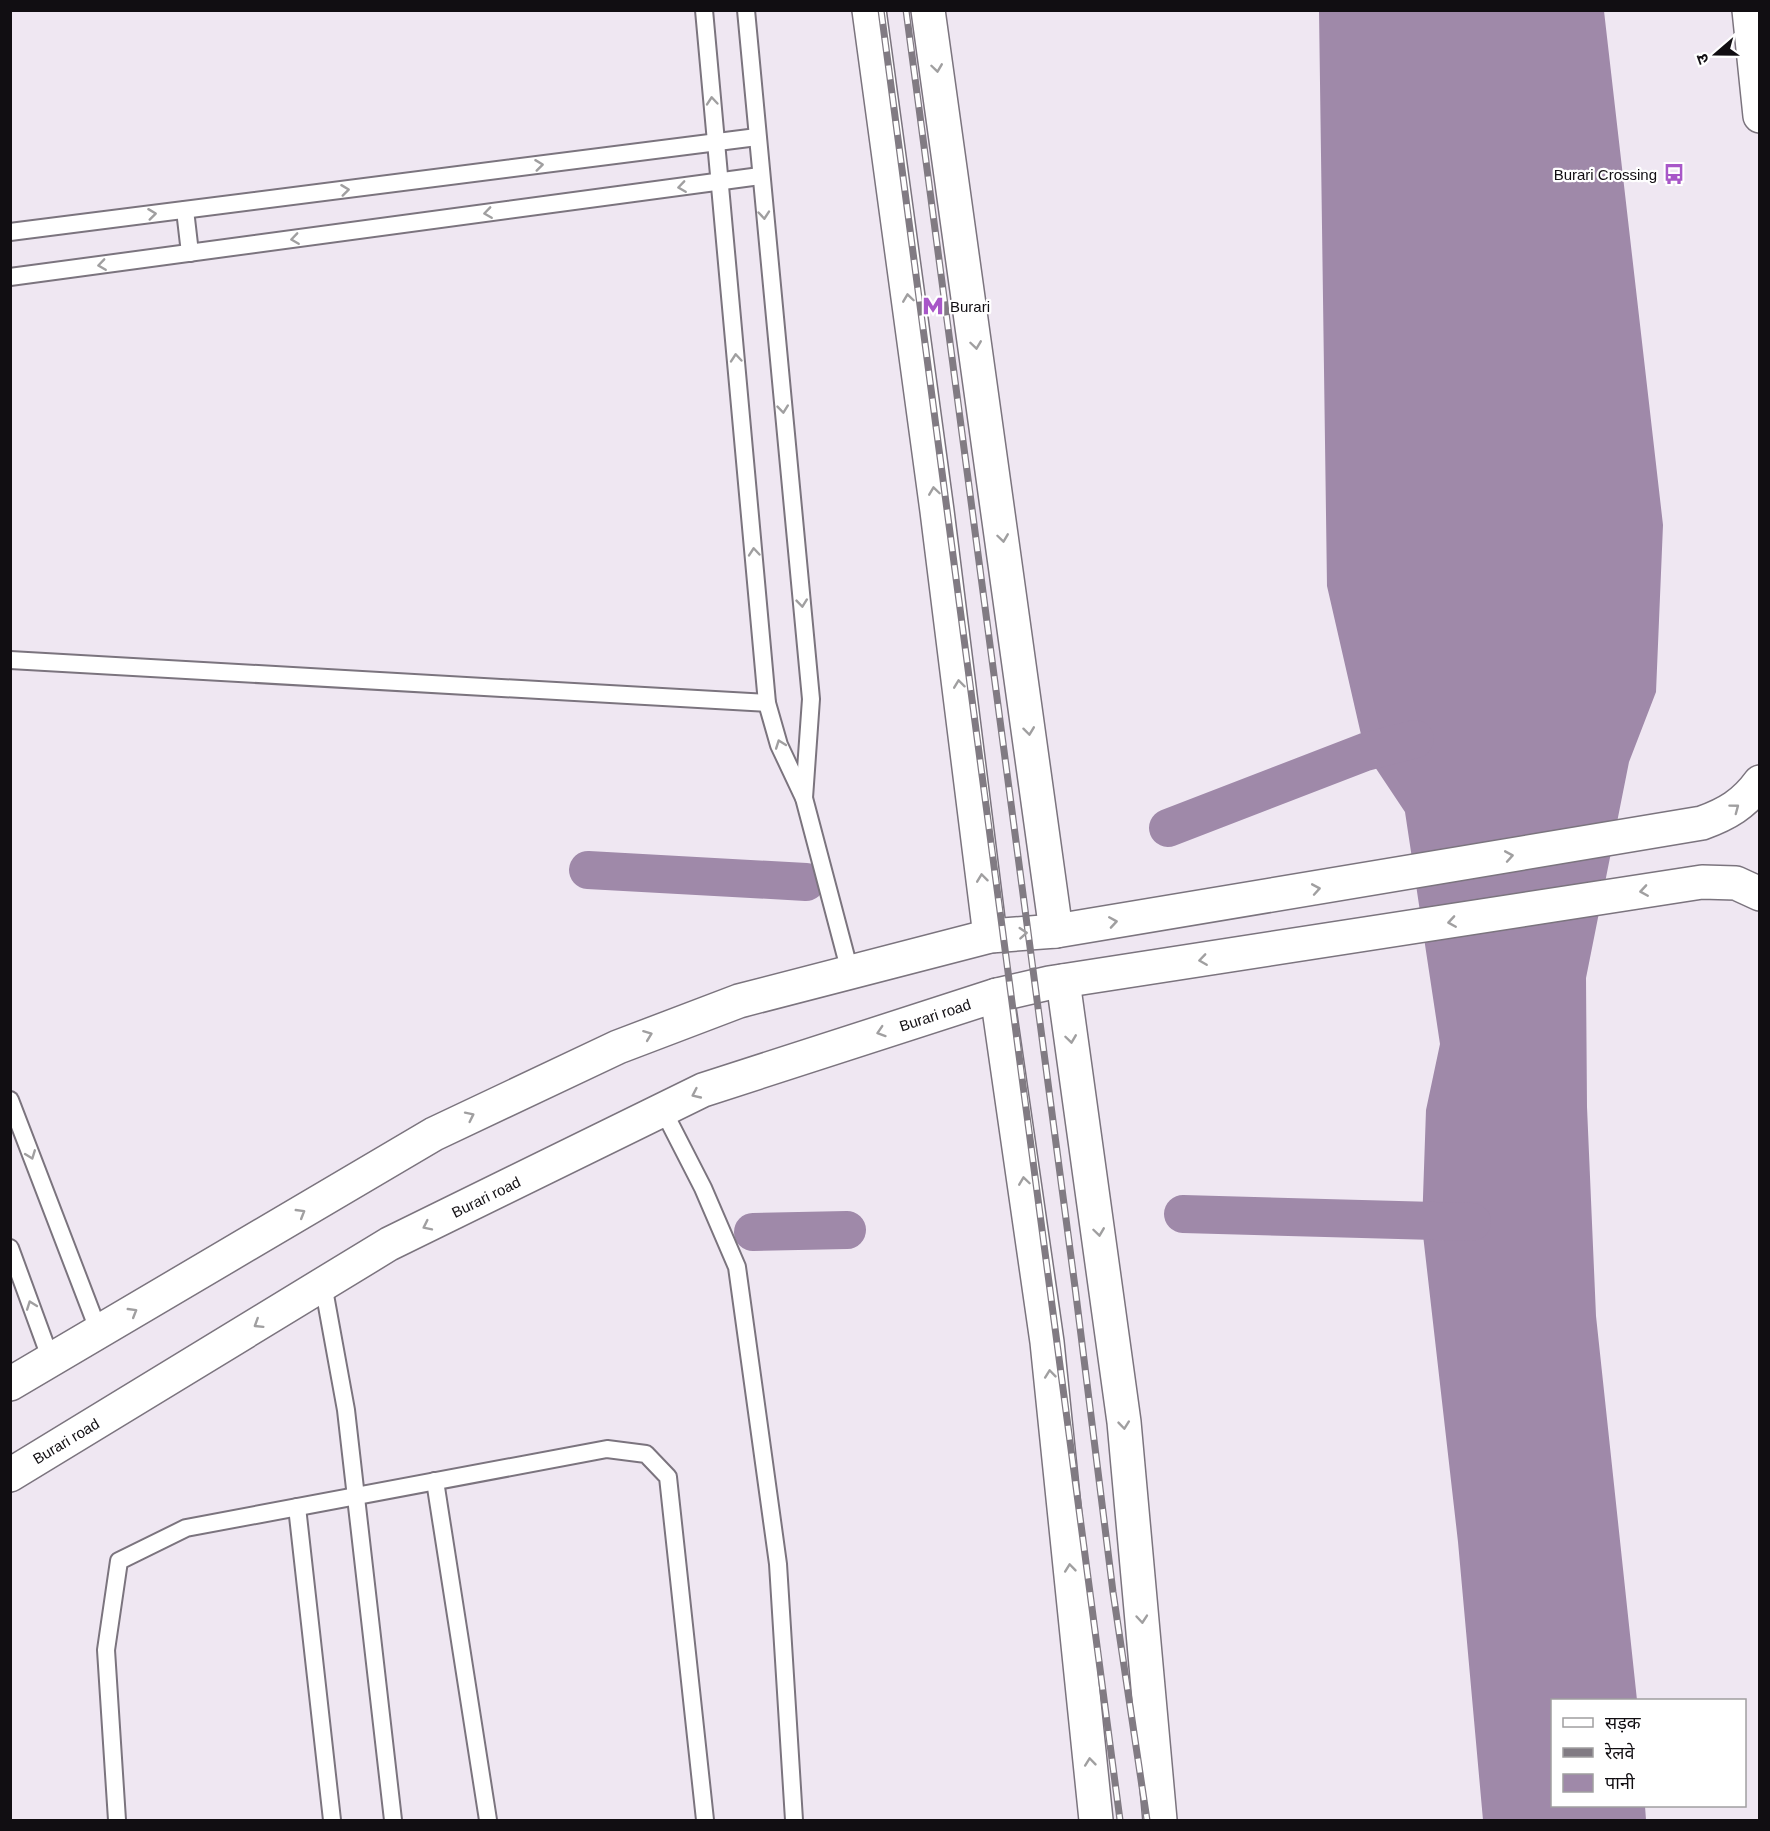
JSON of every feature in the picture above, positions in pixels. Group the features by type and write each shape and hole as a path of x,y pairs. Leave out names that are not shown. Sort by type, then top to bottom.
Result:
{"main road":[{"path":"869,10 937,511 990,936"},
{"path":"928,10 1056,931"},
{"path":"1749,10 1760,116"},
{"path":"10,1384 434,1134 618,1047 739,1001 990,936 1056,931 1259,899 1702,823 1727,814 1749,798 1760,782"},
{"name":"Burari road","path":"10,1475 389,1244 703,1090 997,995 1063,981 1702,882 1736,883 1760,894"},
{"path":"1063,981 1124,1422 1160,1821"},
{"path":"997,995 1047,1342 1096,1821"}],"lane":[{"path":"704,10 767,703 779,745 804,798 850,972"},
{"path":"746,10 811,699 804,798"},
{"path":"10,232 757,137"},
{"path":"10,277 760,176"},
{"path":"185,210 190,253"},
{"path":"10,660 767,703"},
{"path":"10,1100 99,1332"},
{"path":"663,1110 703,1188 737,1267 778,1564 794,1821"},
{"path":"10,1248 51,1360"},
{"path":"323,1284 345,1410 393,1821"},
{"path":"117,1821 106,1650 119,1562 186,1528 607,1449 646,1454 668,1477 705,1821"},
{"path":"435,1481 488,1821"},
{"path":"297,1508 332,1821"}],"water":[{"path":"1319,11 1604,11 1663,525 1656,692 1629,762 1586,978 1587,1107 1596,1316 1637,1699 1551,1699 1551,1807 1645,1807 1646,1820 1483,1820 1458,1542 1422,1226 1426,1110 1440,1044 1405,812 1365,752 1327,586"}],"waterway":[{"path":"1168,828 1365,752 1415,739"},
{"path":"588,870 806,882"},
{"path":"1183,1214 1472,1222"},
{"path":"753,1232 847,1230"}],"railway":[{"path":"881,10 1120,1820"},
{"path":"906,10 1075,1287 1113,1592 1147,1820"}],"place":[{"name":"Burari Crossing","path":"1674,174"},
{"name":"Burari","path":"933,306"}]}
